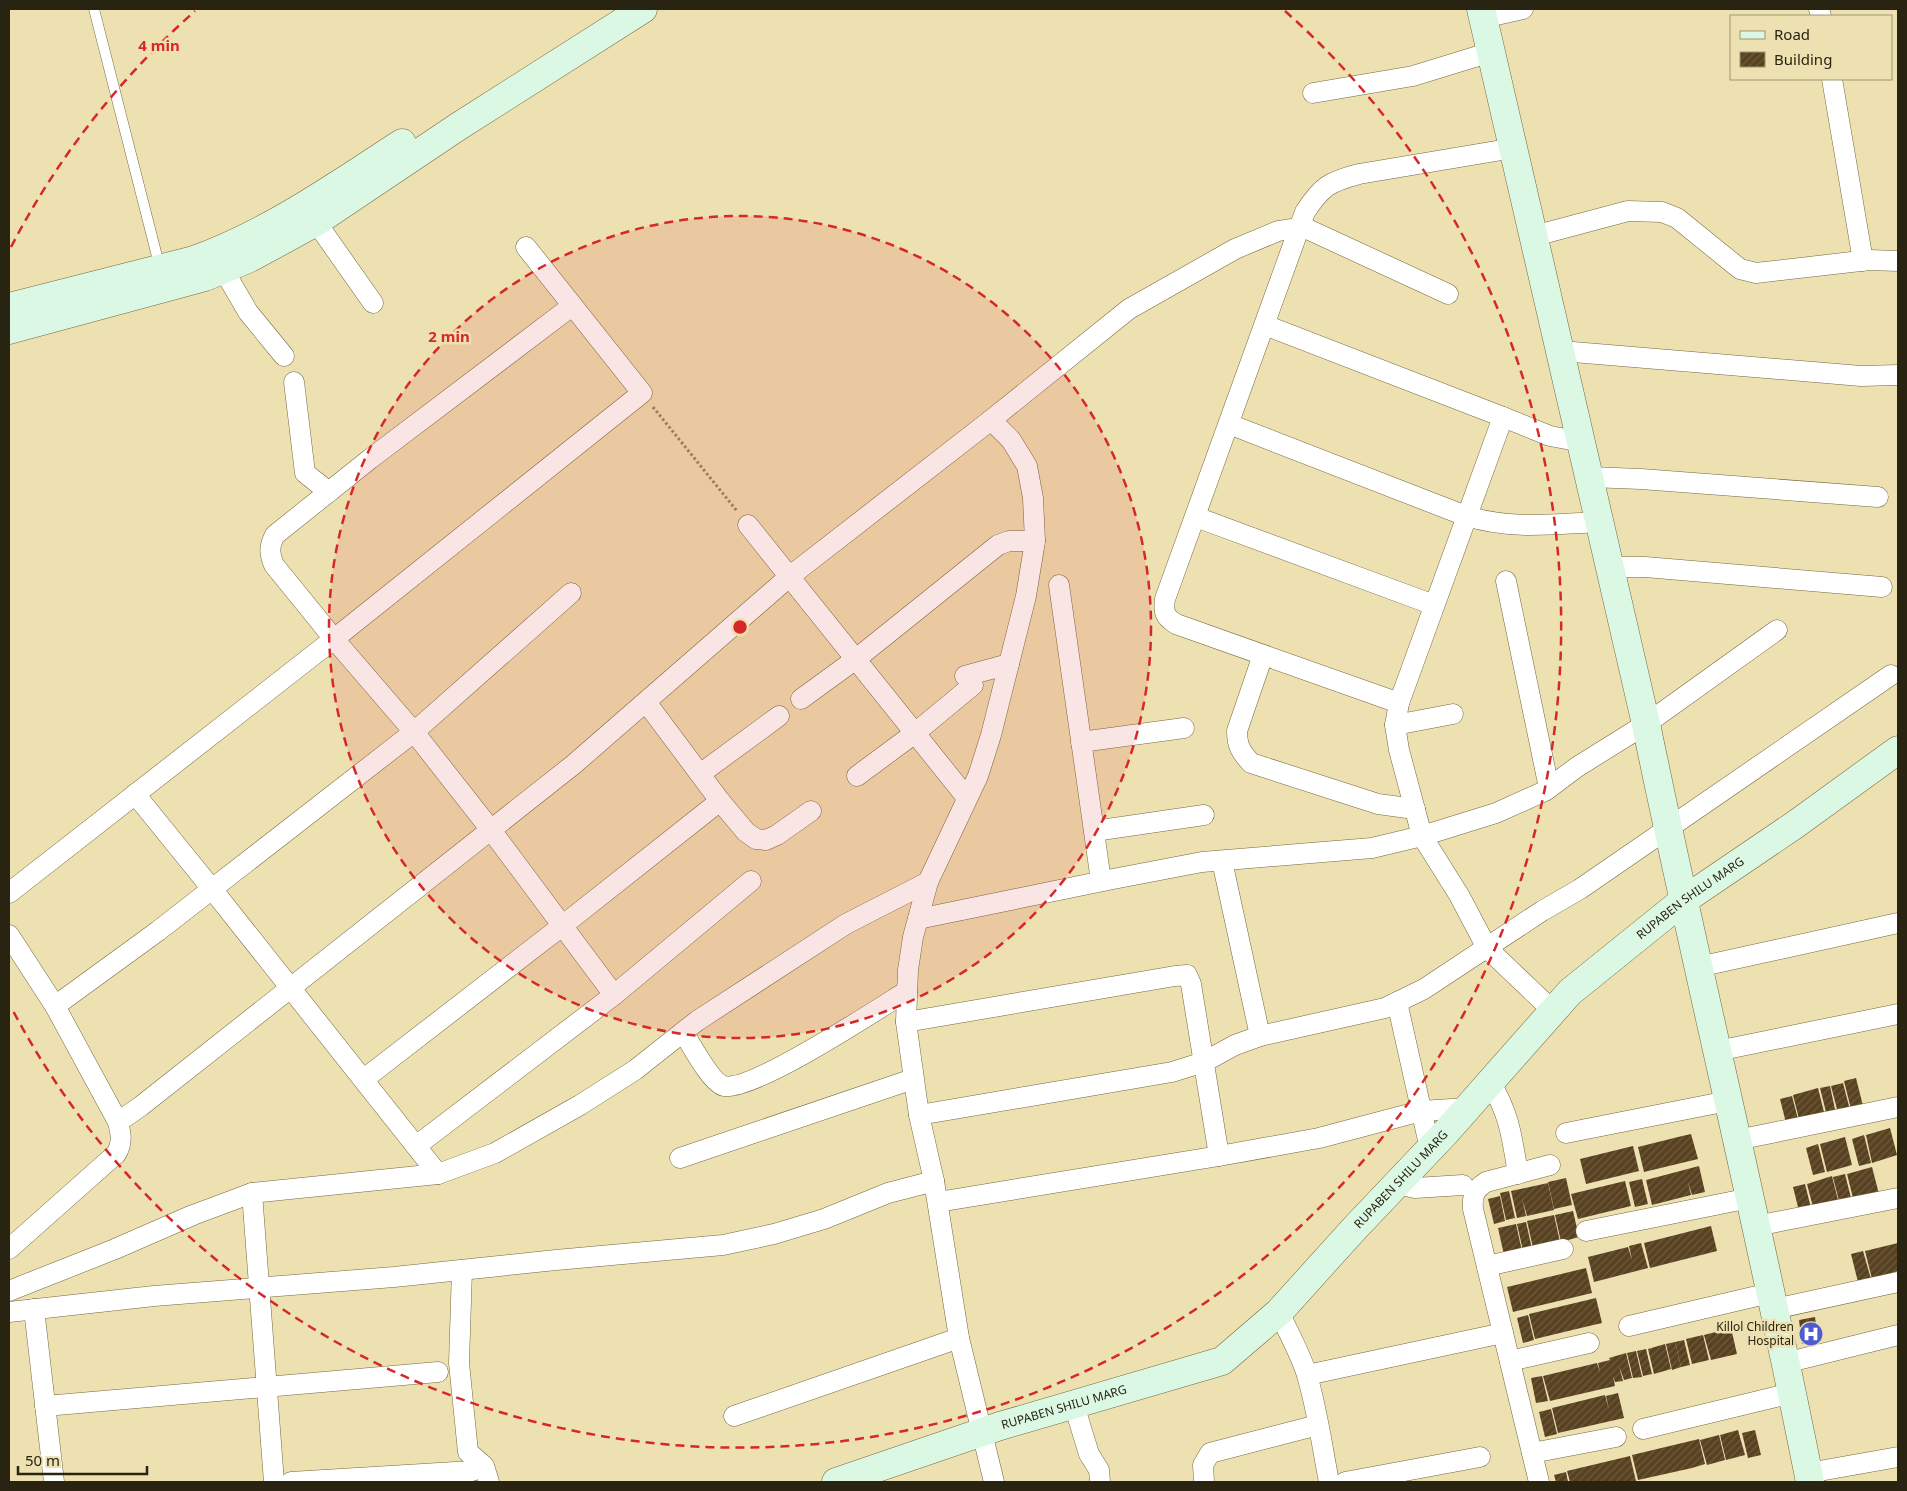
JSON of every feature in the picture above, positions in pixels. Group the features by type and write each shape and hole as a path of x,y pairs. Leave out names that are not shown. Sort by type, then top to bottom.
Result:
{"street":[{"path":"9,330 205,277 218,261 242,241 327,192 611,9"},
{"path":"9,307 160,268 250,258 316,222 459,126 642,9"},
{"path":"1523,9 1482,14 1646,724 1667,830 1750,1198 1809,1478 1898,1457"},
{"path":"1313,93 1413,76 1491,52"},
{"path":"1832,80 1864,261"},
{"path":"1399,703 1176,624 1167,618 1163,609 1165,599 1305,212 1318,192 1335,180 1359,174 1514,148"},
{"path":"1534,236 1628,211 1647,210 1662,212 1677,218 1740,270 1756,273 1864,261 1898,261"},
{"path":"316,222 373,303"},
{"path":"118,1122 573,765 789,576 991,420 1129,309 1235,249 1278,231 1303,227 1448,294"},
{"path":"9,893 334,639 642,393 526,247"},
{"path":"218,261 248,312 284,356"},
{"path":"572,306 275,535 271,543 270,554 274,565 334,639 414,732 491,830 614,995"},
{"path":"1264,325 1503,416 1550,436 1582,442"},
{"path":"1561,351 1861,376 1898,375"},
{"path":"294,382 305,473 329,492"},
{"path":"1503,416 1399,703 1395,725 1399,750 1422,836 1459,895 1487,948 1553,1011"},
{"path":"991,420 1011,440 1027,466 1033,498 1035,541 1026,596 991,735 978,776 928,882 918,919 908,970 906,1022 919,1115 938,1202 959,1338 994,1482"},
{"path":"1229,424 1488,523 1509,525 1600,522"},
{"path":"1590,477 1641,479 1878,498"},
{"path":"1196,517 1434,605"},
{"path":"748,525 967,798"},
{"path":"801,699 856,659 998,545 1009,541 1035,541"},
{"path":"1610,567 1645,567 1882,587"},
{"path":"1506,581 1549,788"},
{"path":"1059,585 1101,881"},
{"path":"55,1006 158,931 414,732 571,593"},
{"path":"918,919 1202,862 1372,848 1422,836 1496,813 1549,788 1577,766 1646,724 1777,630"},
{"path":"1263,655 1237,731 1240,752 1251,763 1378,804 1415,809"},
{"path":"857,776 915,734 969,680 1009,664"},
{"path":"919,1115 1172,1072 1204,1062 1235,1045 1260,1036 1385,1008 1424,989 1667,830 1891,675"},
{"path":"646,702 720,801 746,832 756,839 766,840 777,835 811,811"},
{"path":"1395,725 1453,714"},
{"path":"700,774 779,716"},
{"path":"1081,742 1184,728"},
{"name":"RUPABEN SHILU MARG","path":"836,1482 981,1433 1222,1361 1279,1312 1468,1108 1570,992 1684,900 1796,824 1898,750"},
{"path":"135,794 292,987 438,1174"},
{"path":"364,1079 720,801"},
{"path":"1094,830 1204,815"},
{"path":"1222,861 1260,1036"},
{"path":"416,1146 614,995 750,881"},
{"path":"9,1291 115,1249 193,1215 252,1193 438,1174 495,1153 580,1105 635,1070 683,1032 846,924 928,882"},
{"path":"1698,967 1898,922"},
{"path":"9,935 55,1006 118,1122 122,1138 116,1154 9,1249"},
{"path":"906,1022 1187,975 1192,984 1219,1156"},
{"path":"683,1032 715,1081 725,1086 739,1084 782,1066 907,991"},
{"path":"1397,1002 1430,1149"},
{"path":"1717,1051 1898,1014"},
{"path":"680,1158 913,1079"},
{"path":"1490,1082 1501,1100 1508,1117 1518,1174"},
{"path":"1566,1133 1728,1101"},
{"path":"938,1202 1318,1138 1422,1110 1468,1108"},
{"path":"1737,1140 1898,1108"},
{"path":"1540,1482 1473,1209 1472,1197 1477,1188 1486,1182 1550,1165"},
{"path":"9,1312 154,1296 259,1289 723,1244 774,1234 824,1219 888,1193 934,1181"},
{"path":"1397,1184 1416,1188 1463,1184"},
{"path":"252,1193 274,1482"},
{"path":"1586,1231 1750,1198"},
{"path":"1756,1226 1898,1198"},
{"path":"1487,1266 1563,1249"},
{"path":"462,1270 459,1363 468,1452 484,1466 489,1482"},
{"path":"1629,1326 1772,1301 1898,1282"},
{"path":"34,1309 54,1482"},
{"path":"1279,1312 1300,1355 1307,1375 1329,1482"},
{"path":"1307,1375 1503,1333"},
{"path":"1786,1363 1898,1335"},
{"path":"734,1416 959,1338"},
{"path":"1510,1361 1589,1343"},
{"path":"45,1406 438,1372"},
{"path":"1643,1429 1792,1393"},
{"path":"1074,1405 1089,1454 1099,1470 1100,1482"},
{"path":"1204,1482 1202,1464 1210,1453 1318,1425"},
{"path":"1532,1453 1616,1437"},
{"path":"1344,1482 1480,1456"},
{"path":"291,1482 472,1471"}],"lane":[{"path":"94,9 160,268"}],"path":[{"path":"642,393 748,525"}],"building":[{"path":"1856,1078 1863,1106 1851,1109 1844,1081"},
{"path":"1843,1083 1850,1110 1838,1113 1831,1086"},
{"path":"1830,1086 1836,1114 1827,1116 1820,1088"},
{"path":"1818,1088 1825,1116 1800,1123 1793,1095"},
{"path":"1792,1096 1799,1123 1787,1127 1780,1099"},
{"path":"1890,1128 1897,1155 1872,1163 1866,1135"},
{"path":"1691,1134 1698,1159 1644,1172 1638,1147"},
{"path":"1864,1135 1871,1163 1859,1166 1852,1139"},
{"path":"1845,1137 1852,1165 1827,1172 1820,1144"},
{"path":"1818,1144 1825,1172 1813,1175 1806,1148"},
{"path":"1633,1146 1639,1171 1586,1184 1580,1159"},
{"path":"1699,1166 1705,1192 1692,1195 1688,1182 1691,1195 1652,1205 1646,1180"},
{"path":"1872,1167 1879,1194 1854,1202 1847,1174"},
{"path":"1845,1174 1852,1202 1840,1205 1833,1177"},
{"path":"1832,1176 1839,1204 1814,1211 1807,1184"},
{"path":"1566,1178 1572,1205 1554,1209 1548,1182"},
{"path":"1642,1179 1648,1204 1635,1207 1629,1182"},
{"path":"1625,1181 1631,1206 1578,1219 1571,1194"},
{"path":"1548,1183 1554,1210 1527,1216 1522,1198 1526,1216 1517,1218 1511,1191"},
{"path":"1805,1184 1812,1212 1800,1215 1793,1187"},
{"path":"1509,1191 1515,1218 1506,1220 1500,1193"},
{"path":"1500,1196 1505,1221 1494,1224 1488,1199"},
{"path":"1573,1211 1579,1237 1561,1242 1555,1215"},
{"path":"1554,1215 1560,1242 1533,1248 1527,1221"},
{"path":"1526,1222 1532,1249 1523,1251 1517,1224"},
{"path":"1516,1224 1522,1251 1504,1255 1498,1228"},
{"path":"1711,1226 1717,1251 1650,1268 1644,1243"},
{"path":"1641,1243 1648,1268 1594,1282 1588,1257 1628,1247 1632,1260 1629,1246"},
{"path":"1898,1243 1898,1271 1872,1279 1865,1251"},
{"path":"1863,1251 1871,1279 1858,1282 1851,1254"},
{"path":"1586,1268 1592,1293 1513,1312 1507,1287"},
{"path":"1596,1298 1602,1323 1535,1339 1529,1314"},
{"path":"1528,1315 1534,1340 1523,1343 1517,1318"},
{"path":"1815,1317 1818,1342 1802,1344 1799,1320"},
{"path":"1731,1328 1737,1354 1711,1360 1704,1335"},
{"path":"1703,1335 1709,1360 1692,1364 1686,1339"},
{"path":"1684,1340 1690,1365 1681,1367 1675,1342"},
{"path":"1675,1342 1681,1367 1672,1370 1666,1344"},
{"path":"1665,1344 1671,1369 1654,1374 1648,1349"},
{"path":"1646,1349 1652,1374 1643,1376 1637,1351"},
{"path":"1636,1351 1642,1377 1633,1378 1627,1353"},
{"path":"1626,1353 1632,1378 1624,1380 1619,1366 1623,1381 1615,1382 1613,1376 1615,1386 1550,1401 1543,1376 1597,1363 1600,1372 1598,1363"},
{"path":"1542,1376 1548,1401 1536,1403 1531,1378"},
{"path":"1618,1393 1624,1418 1558,1433 1552,1408 1605,1395 1609,1410 1606,1396"},
{"path":"1551,1409 1557,1434 1545,1437 1539,1412"},
{"path":"1738,1430 1745,1455 1726,1460 1720,1435"},
{"path":"1755,1430 1761,1455 1748,1458 1742,1433"},
{"path":"1719,1435 1725,1460 1707,1465 1700,1440"},
{"path":"1699,1439 1705,1464 1638,1480 1632,1455"},
{"path":"1630,1456 1636,1481 1570,1482 1567,1471"},
{"path":"1566,1472 1568,1482 1556,1482 1554,1475"}],"place":[{"name":"Killol Children Hospital","path":"1811,1334"}]}
